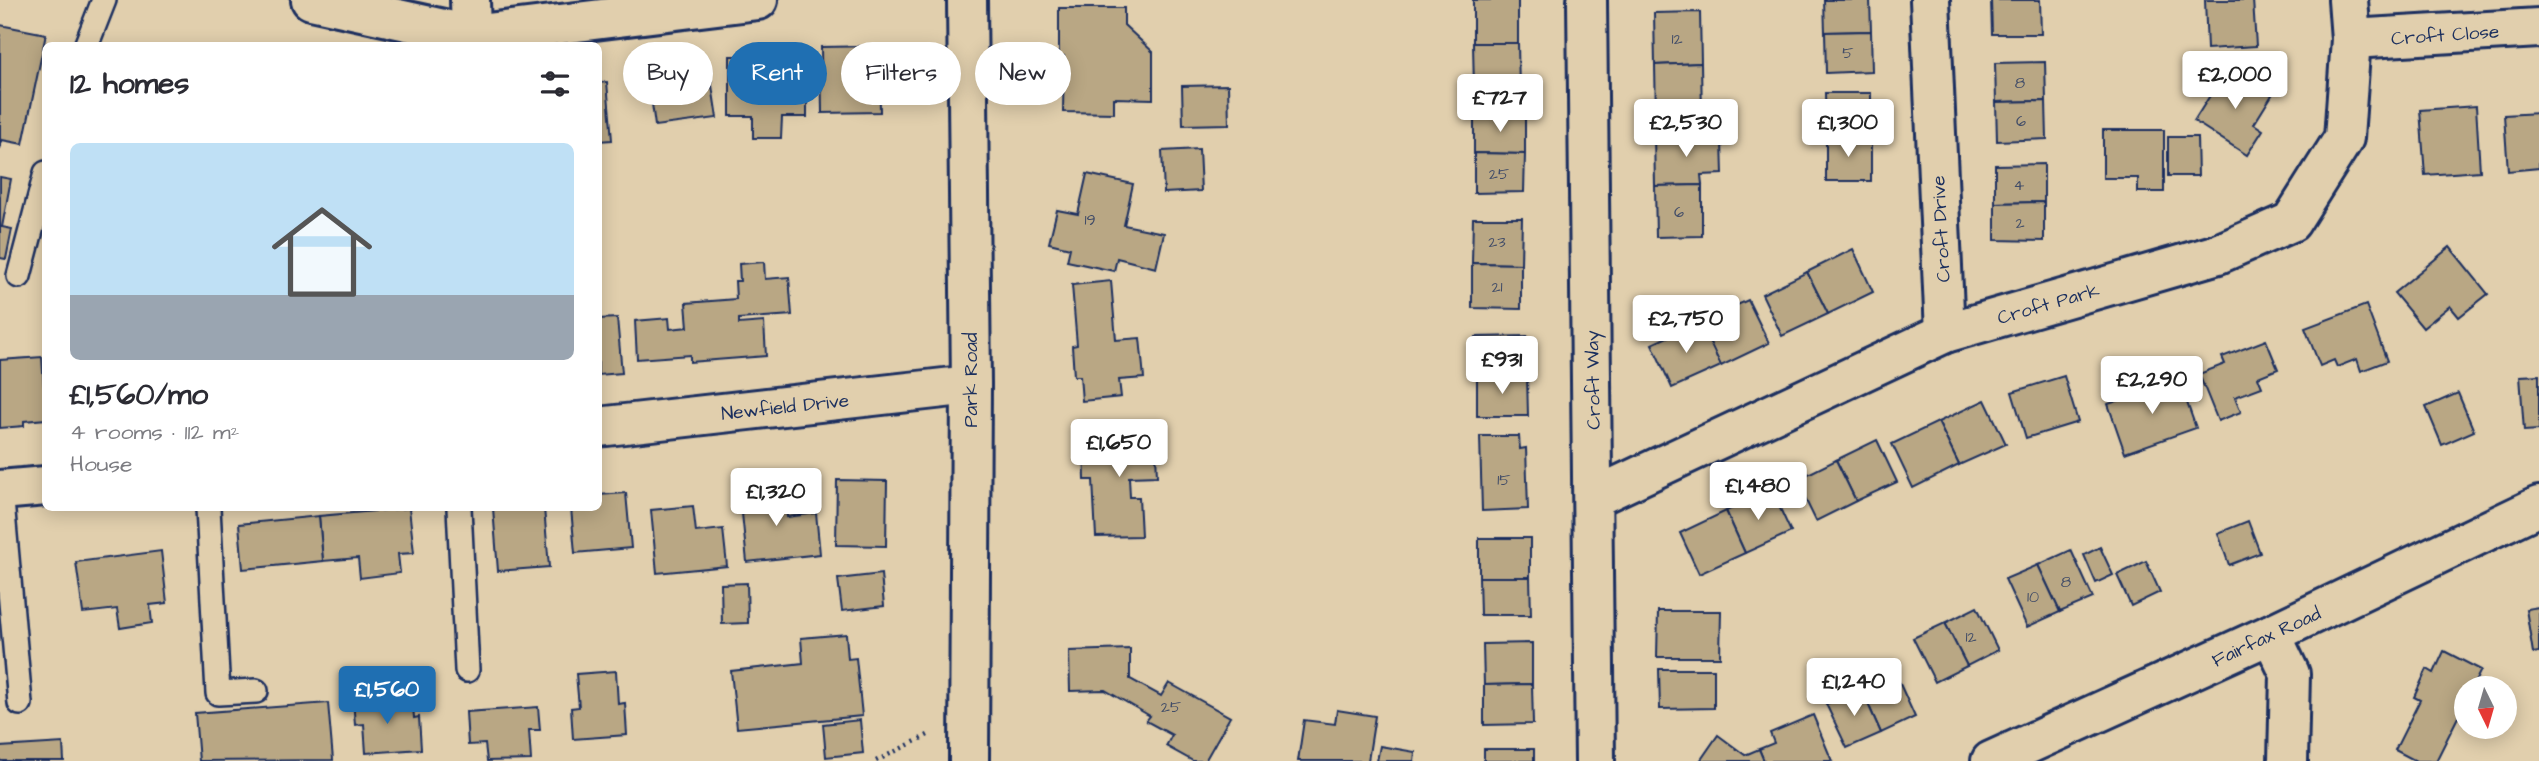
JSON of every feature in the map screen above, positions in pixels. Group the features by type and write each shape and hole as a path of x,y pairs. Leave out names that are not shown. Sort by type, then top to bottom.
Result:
{"street":[{"path":"310,0 471,18 758,0"},
{"name":"Park Road","path":"967,0 971,385 969,761"},
{"name":"Croft Way","path":"1587,0 1595,497 1595,761"},
{"name":"Croft Drive","path":"1930,0 1945,333"},
{"name":"Croft Park","path":"1595,497 1945,333 2218,254 2291,222 2344,138 2351,40 2348,0"},
{"name":"Croft Close","path":"2351,40 2539,27"},
{"name":"Newfield Drive","path":"602,427 971,385"},
{"path":"1,490 42,486"},
{"name":"Fairfax Road","path":"1991,761 2271,634 2539,506"},
{"path":"2271,634 2290,674 2288,761"}],"lane":[{"path":"88,42 104,0"},
{"path":"19,276 42,188"},
{"path":"1,490 20,703"},
{"path":"208,511 218,693 256,691"},
{"path":"459,511 467,670"}],"path":[{"path":"876,761 922,737 969,720"}],"building":[{"path":"1473,0 1518,0 1518,43 1473,43"},
{"path":"1824,0 1870,0 1871,31 1825,32"},
{"path":"1991,0 2040,0 2041,34 1992,34"},
{"path":"2205,0 2253,0 2256,46 2207,49"},
{"path":"1059,8 1124,8 1124,25 1153,52 1153,99 1114,98 1114,113 1063,112 1063,105 1071,105 1071,42 1059,42"},
{"path":"1700,12 1701,63 1655,65 1654,13"},
{"path":"0,25 46,34 42,42 23,144 2,140 0,149"},
{"path":"1871,31 1872,71 1826,73 1825,32"},
{"path":"1473,43 1518,43 1519,89 1474,90"},
{"path":"827,47 841,47 841,105 880,105 880,112 822,113 822,105 827,105"},
{"path":"2045,62 2046,101 1996,102 1995,63"},
{"path":"1701,63 1702,115 1656,116 1655,65"},
{"path":"2228,67 2272,95 2254,124 2263,130 2247,155 2194,121"},
{"path":"607,82 612,140 602,141 602,83"},
{"path":"1228,85 1229,124 1183,125 1182,86"},
{"path":"713,92 717,118 655,126 652,105 713,105"},
{"path":"1825,93 1871,93 1871,137 1826,137"},
{"path":"2046,101 2047,139 1997,141 1996,102"},
{"path":"730,105 807,105 807,117 782,117 781,138 753,138 753,116 730,116"},
{"path":"2476,106 2480,171 2425,175 2420,110"},
{"path":"2539,113 2539,168 2508,171 2504,115"},
{"path":"1474,114 1525,115 1525,154 1474,153"},
{"path":"2103,130 2164,130 2164,192 2138,192 2138,178 2103,178"},
{"path":"1701,134 1701,141 1722,141 1723,174 1701,175 1702,185 1655,186 1654,135"},
{"path":"1826,137 1871,137 1871,181 1826,181"},
{"path":"2168,137 2197,137 2198,176 2168,176"},
{"path":"1199,149 1201,191 1164,193 1162,151"},
{"path":"1474,153 1525,154 1524,192 1474,193"},
{"path":"2044,164 2044,202 1995,203 1995,165"},
{"path":"1087,174 1133,184 1124,225 1164,233 1156,268 1117,258 1114,271 1067,261 1070,248 1049,243 1057,210 1078,214"},
{"path":"0,177 11,179 2,227 12,229 6,259 0,258"},
{"path":"1702,185 1702,236 1656,237 1655,186"},
{"path":"2044,202 2044,241 1995,240 1995,203"},
{"path":"1473,218 1522,218 1521,264 1472,263"},
{"path":"2450,247 2488,294 2459,317 2450,306 2423,328 2394,293"},
{"path":"1853,249 1873,292 1828,314 1807,272"},
{"path":"764,262 765,279 789,277 792,315 739,319 739,324 764,322 766,356 690,362 690,355 637,359 635,321 669,318 670,329 688,327 686,303 736,299 735,281 740,281 739,264"},
{"path":"1472,263 1521,264 1521,309 1472,308"},
{"path":"1807,272 1828,314 1782,336 1762,294"},
{"path":"1111,281 1116,340 1140,338 1144,378 1119,380 1121,397 1082,401 1080,376 1074,376 1072,346 1077,345 1072,285"},
{"path":"1748,300 1769,343 1721,366 1700,322"},
{"path":"2366,305 2387,361 2361,371 2357,359 2337,367 2334,360 2320,366 2305,328"},
{"path":"617,318 622,373 602,375 602,319"},
{"path":"1700,322 1721,366 1672,388 1652,344"},
{"path":"1527,336 1527,376 1477,376 1476,337"},
{"path":"2266,340 2278,369 2258,377 2262,387 2235,397 2241,412 2218,421 2199,374 2225,364 2222,357"},
{"path":"42,357 42,419 24,421 24,426 0,428 0,360"},
{"path":"2539,375 2539,430 2524,431 2520,376"},
{"path":"1477,376 1527,376 1528,416 1477,416"},
{"path":"2064,376 2078,422 2026,438 2012,392"},
{"path":"2179,380 2196,428 2125,453 2108,404"},
{"path":"2458,393 2474,431 2442,445 2426,407"},
{"path":"1985,400 2006,444 1959,465 1938,422"},
{"path":"1938,422 1959,465 1913,488 1892,444"},
{"path":"1155,431 1157,476 1129,477 1130,497 1139,497 1141,536 1096,537 1093,480 1085,480 1084,445 1091,445 1091,434"},
{"path":"1480,436 1519,436 1520,449 1526,448 1528,509 1482,511"},
{"path":"1877,440 1897,482 1856,501 1836,460"},
{"path":"1836,460 1856,501 1816,521 1796,480"},
{"path":"837,480 887,481 886,546 836,545"},
{"path":"784,488 787,517 816,513 820,554 747,562 740,494"},
{"path":"1772,491 1791,532 1745,553 1726,511"},
{"path":"626,493 631,548 575,553 571,511 602,511 602,495"},
{"path":"693,506 696,532 723,529 727,566 657,573 651,510"},
{"path":"409,511 414,553 398,554 400,573 360,578 358,558 323,561 319,516"},
{"path":"493,511 544,511 549,567 498,571"},
{"path":"1726,511 1745,553 1699,574 1680,533"},
{"path":"319,516 323,561 243,569 239,524"},
{"path":"2248,521 2260,553 2229,565 2218,533"},
{"path":"1479,538 1530,538 1530,577 1479,577"},
{"path":"2100,547 2113,575 2096,583 2084,555"},
{"path":"2071,550 2093,598 2060,612 2038,565"},
{"path":"161,551 167,603 150,605 152,623 120,628 117,609 83,613 76,562"},
{"path":"2146,561 2160,592 2131,606 2117,575"},
{"path":"2038,565 2060,612 2027,627 2005,579"},
{"path":"881,574 884,606 842,611 838,579"},
{"path":"1479,577 1530,577 1531,615 1480,615"},
{"path":"747,583 748,623 722,624 721,584"},
{"path":"1977,607 1998,650 1967,666 1945,623"},
{"path":"2539,607 2539,652 2533,653 2526,609"},
{"path":"1658,611 1721,611 1720,657 1657,657"},
{"path":"1945,623 1967,666 1935,682 1913,638"},
{"path":"846,634 848,659 856,658 862,716 737,728 731,671 803,663 801,638"},
{"path":"1532,643 1532,684 1484,685 1483,644"},
{"path":"1130,649 1130,679 1161,696 1169,683 1230,717 1205,761 1193,761 1166,746 1172,735 1146,721 1150,716 1105,690 1070,691 1069,651"},
{"path":"2444,651 2481,670 2478,676 2454,676 2454,725 2436,761 2416,761 2395,750 2420,700 2414,697 2427,669 2434,673"},
{"path":"1659,669 1714,669 1714,708 1660,709"},
{"path":"616,671 618,704 625,703 627,735 573,739 571,708 579,707 576,674"},
{"path":"1895,673 1915,717 1881,733 1861,688"},
{"path":"1532,684 1533,724 1484,725 1484,685"},
{"path":"1861,688 1881,733 1847,748 1826,704"},
{"path":"377,696 378,708 413,705 414,718 419,717 421,749 366,753 364,724 355,725 353,699"},
{"path":"328,703 333,760 199,761 195,713"},
{"path":"538,707 540,730 529,730 531,760 487,761 485,744 468,745 466,712"},
{"path":"1337,710 1375,716 1368,761 1298,761 1304,720 1335,724"},
{"path":"1813,715 1832,761 1764,761 1759,749 1774,743 1770,733"},
{"path":"860,720 863,753 826,757 823,724"},
{"path":"1718,735 1745,755 1759,749 1764,761 1700,761"},
{"path":"63,743 64,761 0,761 0,747"},
{"path":"1380,746 1415,752 1414,761 1377,761"},
{"path":"1484,749 1534,749 1534,761 1484,761"}]}
